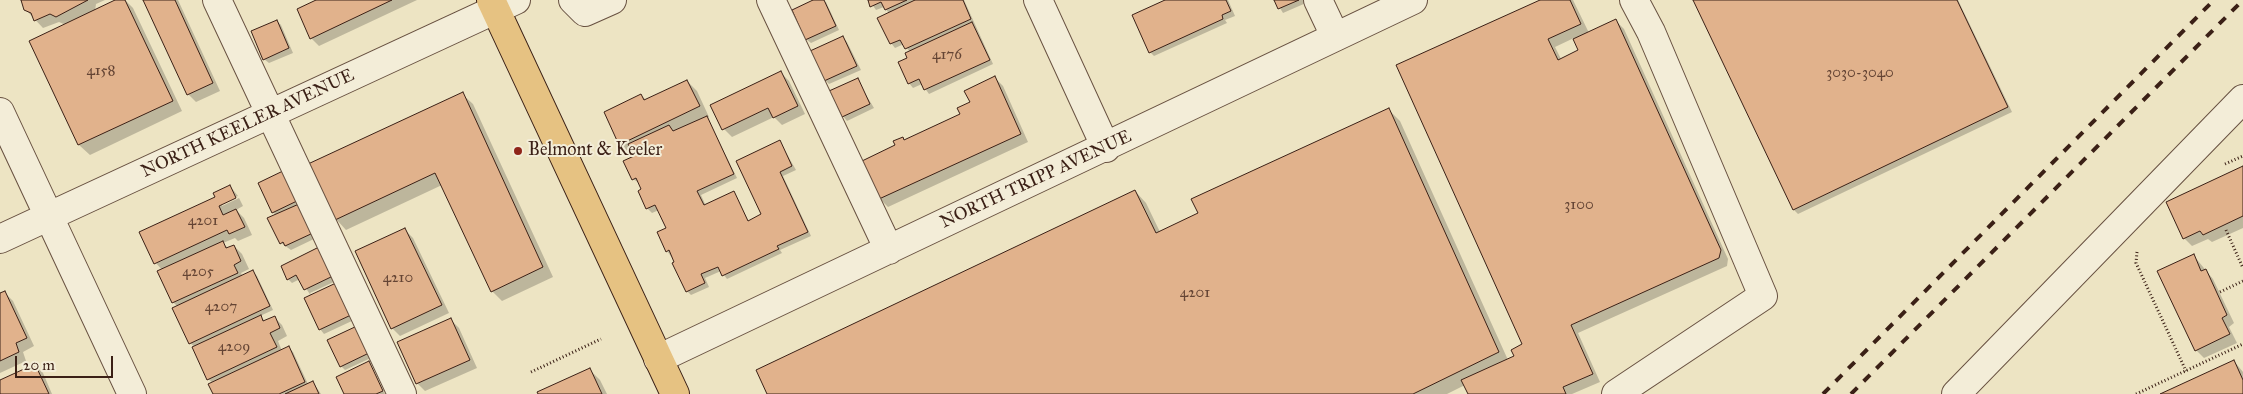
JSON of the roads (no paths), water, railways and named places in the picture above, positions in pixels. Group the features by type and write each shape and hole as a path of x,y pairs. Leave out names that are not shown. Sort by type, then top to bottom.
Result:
{"main road":[{"path":"501,3 675,394"}],"street":[{"path":"217,0 402,394"},
{"path":"573,0 585,12 612,0"},
{"path":"772,0 889,250"},
{"path":"1038,0 1106,148"},
{"path":"1318,0 1335,36"},
{"name":"NORTH TRIPP AVENUE","path":"658,359 1106,148 1413,0"},
{"path":"1616,394 1763,296 1651,32 1634,0"},
{"name":"NORTH KEELER AVENUE","path":"0,239 270,114 501,3"},
{"path":"1956,394 2243,99"},
{"path":"0,112 132,394"}],"railway":[{"path":"1823,394 2214,0"},
{"path":"1851,394 2243,0"}],"place":[{"name":"Belmont & Keeler","path":"518,151"}]}
